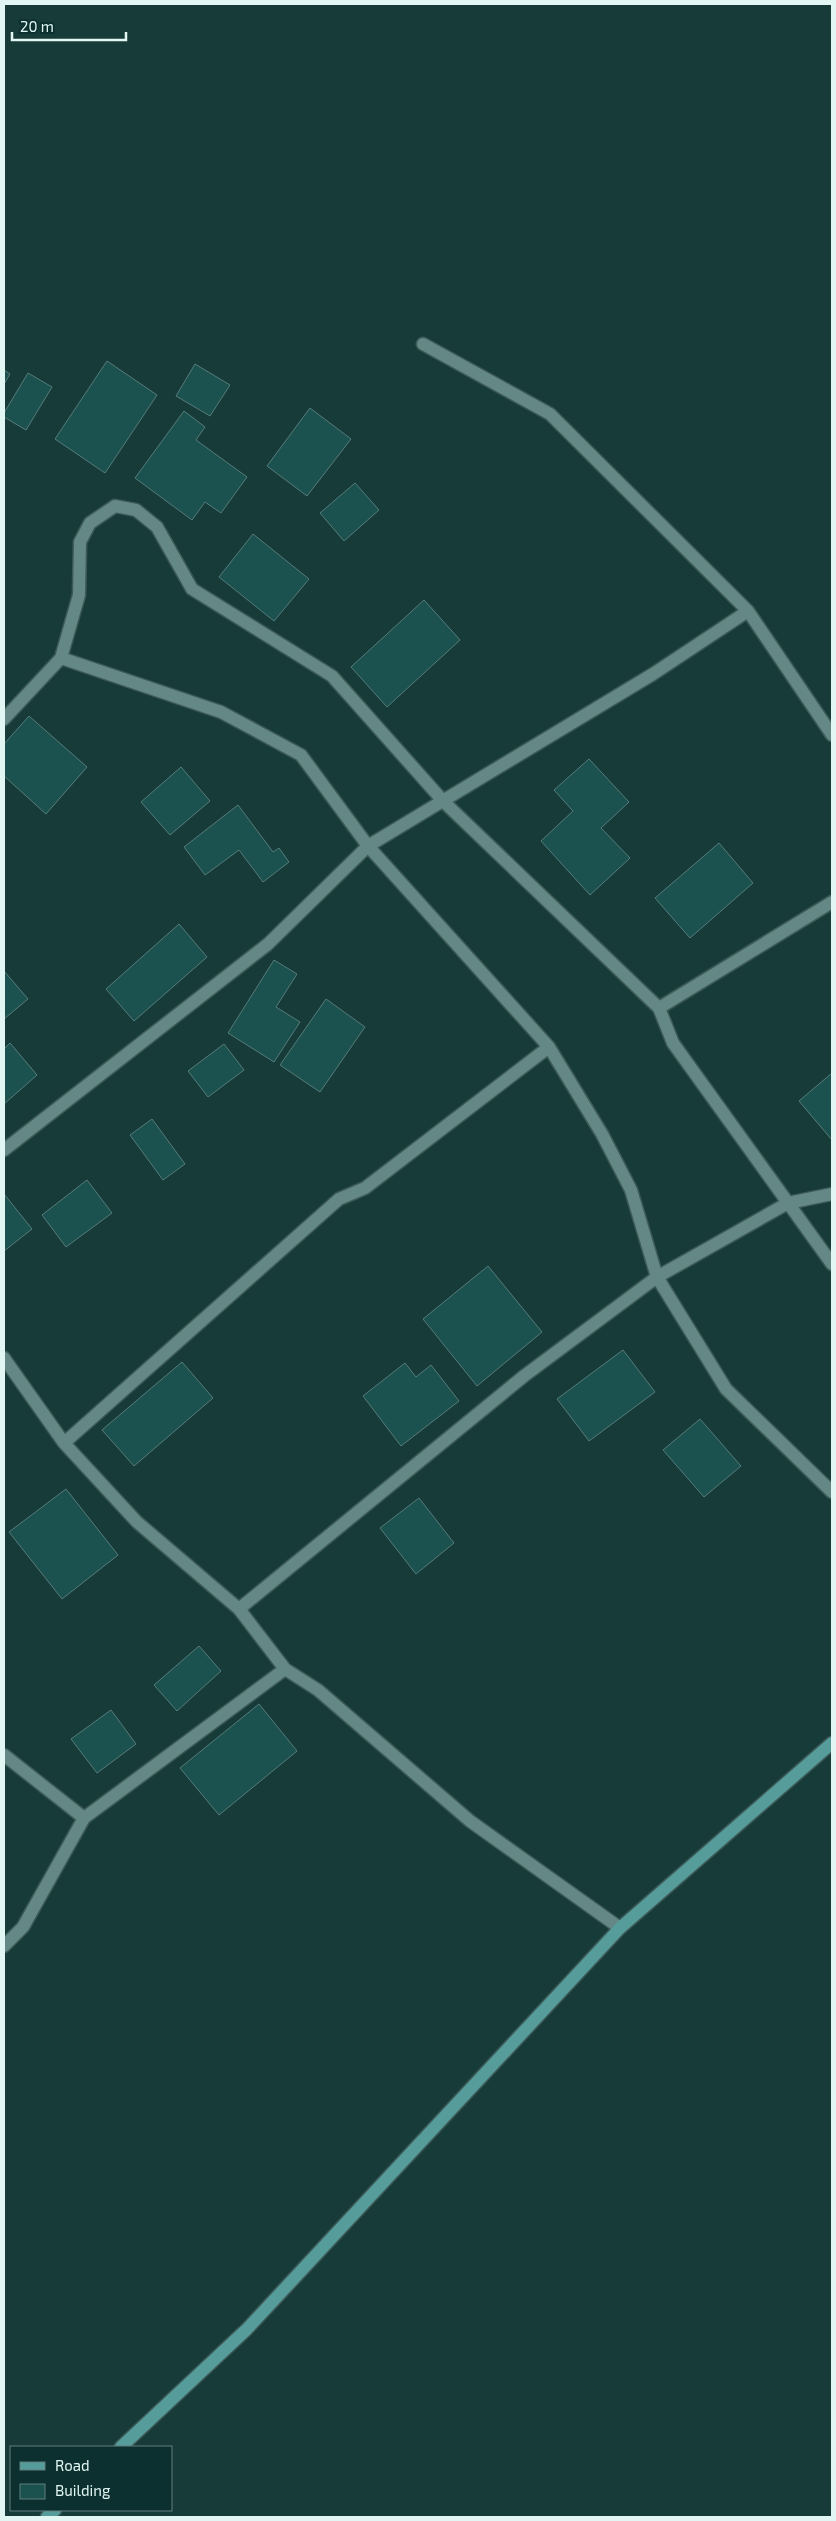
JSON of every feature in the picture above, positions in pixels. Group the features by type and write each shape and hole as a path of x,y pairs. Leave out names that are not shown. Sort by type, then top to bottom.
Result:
{"street":[{"path":"423,344 550,414 748,611 832,735"},
{"path":"4,719 61,658 79,594 80,542 90,524 115,506 136,510 157,527 192,589 332,676 444,802 659,1008 673,1043 832,1264"},
{"path":"4,1150 268,944 368,846 444,802 653,674 748,611"},
{"path":"61,658 220,712 301,755 368,846 549,1047 602,1134 632,1190 657,1277 726,1389 832,1492"},
{"path":"659,1008 832,902"},
{"path":"64,1443 339,1199 365,1188 549,1047"},
{"path":"239,1609 524,1376 657,1277 788,1203 832,1194"},
{"path":"4,1358 64,1443 137,1522 239,1609 285,1670 318,1690 470,1822 620,1928"},
{"path":"4,1946 23,1927 84,1818 285,1670"},
{"path":"122,2446 247,2328 620,1928 832,1743"},
{"path":"4,1755 84,1818"}],"building":[{"path":"107,361 157,395 105,473 55,439"},
{"path":"195,364 230,385 210,416 176,396"},
{"path":"4,370 10,374 4,384"},
{"path":"28,373 52,387 26,430 4,417 4,413"},
{"path":"310,408 351,439 307,496 267,466"},
{"path":"184,411 205,427 196,440 247,477 221,513 205,502 192,520 135,478"},
{"path":"355,483 379,510 344,541 320,513"},
{"path":"253,534 309,579 274,621 219,577"},
{"path":"424,600 460,640 387,707 351,667"},
{"path":"29,716 87,767 46,814 4,776 4,744"},
{"path":"589,759 629,802 601,828 630,858 590,895 541,841 573,811 554,790"},
{"path":"181,767 210,801 170,835 141,802"},
{"path":"238,805 273,852 279,848 289,862 263,882 239,850 205,875 184,847"},
{"path":"719,843 753,883 690,938 655,898"},
{"path":"179,924 207,957 134,1021 106,989"},
{"path":"274,960 297,974 276,1007 300,1022 274,1062 228,1033"},
{"path":"4,971 28,999 4,1019"},
{"path":"326,999 365,1027 320,1092 280,1065"},
{"path":"10,1043 37,1075 4,1104 4,1049"},
{"path":"224,1044 244,1070 208,1097 188,1071"},
{"path":"832,1073 832,1140 799,1101"},
{"path":"152,1119 185,1164 163,1180 130,1135"},
{"path":"87,1180 112,1213 66,1247 42,1215"},
{"path":"4,1194 32,1229 4,1251"},
{"path":"488,1266 542,1332 477,1386 423,1319"},
{"path":"623,1350 655,1392 589,1441 557,1399"},
{"path":"182,1362 213,1398 134,1466 102,1430"},
{"path":"405,1363 416,1377 431,1365 459,1401 401,1446 363,1396"},
{"path":"700,1419 741,1466 704,1497 663,1450"},
{"path":"66,1489 118,1555 62,1599 9,1532"},
{"path":"419,1498 454,1543 416,1574 380,1528"},
{"path":"199,1646 221,1671 177,1711 154,1685"},
{"path":"259,1704 297,1751 219,1815 180,1768"},
{"path":"111,1710 136,1744 97,1773 71,1739"}]}
